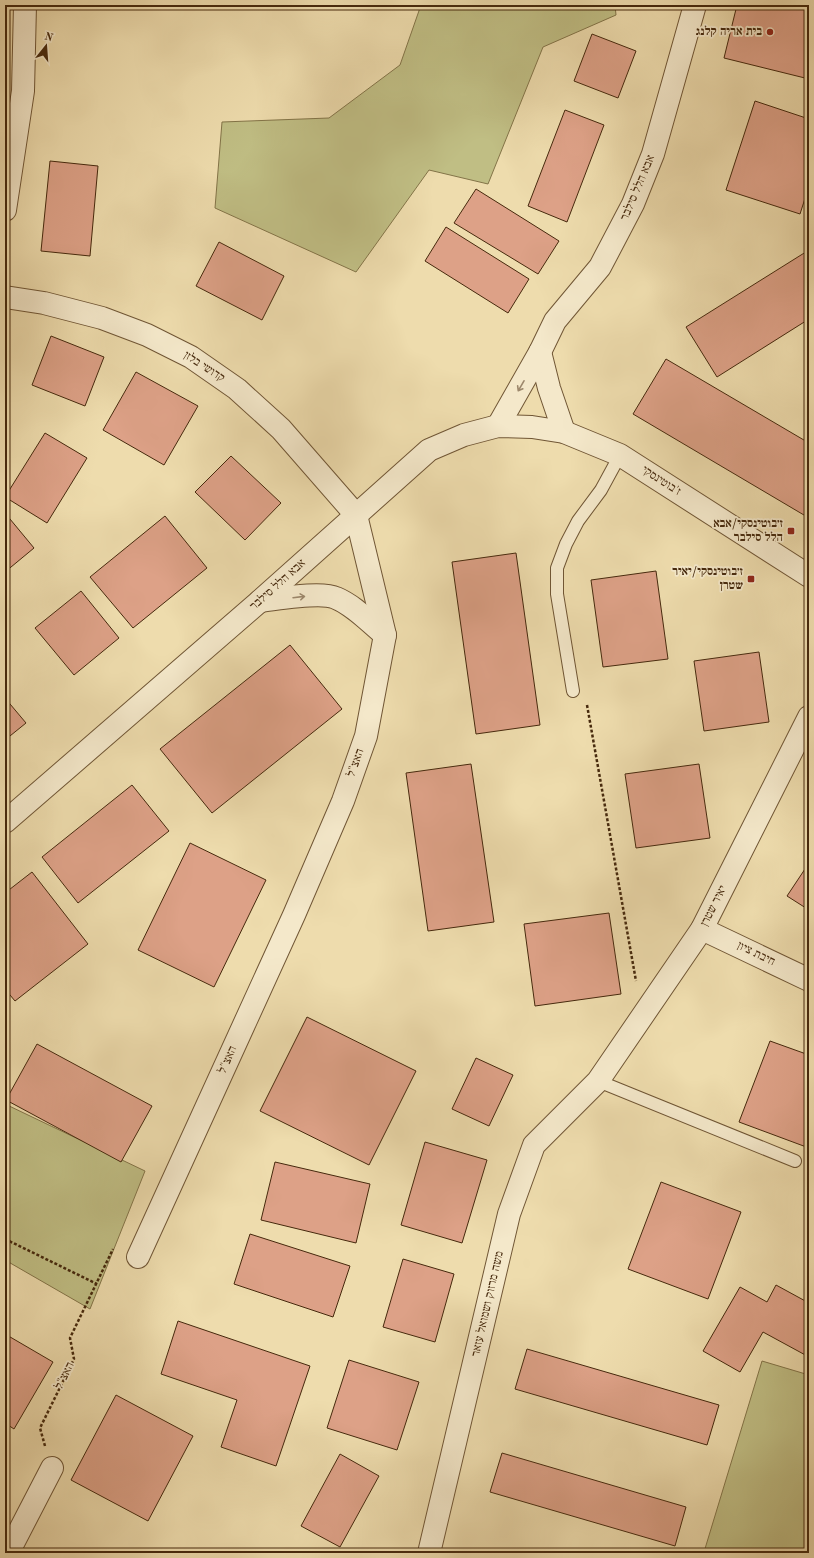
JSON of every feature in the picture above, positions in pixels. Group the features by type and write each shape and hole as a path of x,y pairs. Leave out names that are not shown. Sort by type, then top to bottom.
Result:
{"street":[{"path":"5,210 23,91 25,5"},
{"name":"אבא הלל סילבר","path":"5,822 260,601 429,450 464,435 498,426 540,352 555,321 600,267 633,204 652,154 695,5"},
{"name":"קדושי בלזן","path":"5,297 44,303 102,318 147,335 191,357 237,390 281,429 356,515"},
{"path":"540,352 549,388 564,432"},
{"name":"ז'בוטינסקי","path":"498,426 532,427 564,432 620,454 809,576"},
{"name":"האצ\"ל","path":"138,1257 294,915 343,801 366,736 385,635 356,515"},
{"path":"260,601 310,595 336,598 354,609 385,635"},
{"name":"יאיר שטרן","path":"598,1082 702,929 809,717"},
{"name":"חיבת ציון","path":"702,929 809,980"},
{"name":"משה מרזוק ושמואל עזאר","path":"429,1553 509,1214 534,1145 598,1082"},
{"path":"8,1553 52,1468"}],"lane":[{"path":"573,691 557,594 557,568 566,544 578,521 601,490 620,454"},
{"path":"598,1082 795,1161"}],"path":[{"path":"573,691 584,690 642,1016"},
{"path":"5,1240 96,1284"},
{"name":"האצ\"ל","path":"52,1468 40,1428 74,1359 70,1338 114,1247 138,1257"}],"shaded area":[{"path":"421,5 615,5 616,15 543,47 488,184 429,170 356,272 215,208 222,122 329,118 400,65"},
{"path":"5,1104 145,1171 90,1309 5,1260"},
{"path":"762,1361 809,1375 809,1553 704,1552"}],"building":[{"path":"377,5 390,5 389,8"},
{"name":"בית אריה קלנג","path":"737,5 809,5 809,79 724,58"},
{"path":"592,34 636,51 618,98 574,81"},
{"path":"755,101 809,119 809,186 800,214 726,190"},
{"path":"565,110 604,125 567,222 528,206"},
{"path":"50,161 98,166 90,256 41,251"},
{"path":"476,189 559,241 538,274 454,223"},
{"path":"446,227 529,279 508,313 425,261"},
{"path":"219,242 284,276 262,320 196,286"},
{"path":"809,250 809,319 717,377 686,327"},
{"path":"51,336 104,357 85,406 32,385"},
{"path":"666,359 809,443 809,518 633,414"},
{"path":"136,372 198,406 164,465 103,430"},
{"path":"45,433 87,458 47,523 5,497"},
{"path":"231,456 281,503 245,540 195,492"},
{"path":"5,513 34,548 5,572"},
{"path":"165,516 207,568 133,628 90,577"},
{"path":"516,553 540,725 476,734 452,562"},
{"path":"656,571 668,659 603,667 591,580"},
{"path":"81,591 119,638 74,675 35,628"},
{"path":"290,645 342,709 212,813 160,749"},
{"path":"759,652 769,722 704,731 694,661"},
{"path":"5,698 26,723 5,740"},
{"path":"471,764 494,922 428,931 406,773"},
{"path":"699,764 710,838 636,848 625,774"},
{"path":"132,785 169,831 78,903 42,857"},
{"path":"190,843 266,880 214,987 138,950"},
{"path":"809,863 809,910 787,896"},
{"path":"32,872 88,944 15,1001 5,989 5,893"},
{"path":"609,913 621,994 535,1006 524,924"},
{"path":"307,1017 416,1071 369,1165 260,1111"},
{"path":"770,1041 809,1055 809,1148 739,1122"},
{"path":"37,1044 152,1106 121,1162 6,1100"},
{"path":"476,1058 513,1075 489,1126 452,1109"},
{"path":"425,1142 487,1160 462,1243 401,1225"},
{"path":"275,1162 370,1184 356,1243 261,1220"},
{"path":"661,1182 741,1212 708,1299 628,1269"},
{"path":"250,1234 350,1266 333,1317 234,1284"},
{"path":"403,1259 454,1274 435,1342 383,1327"},
{"path":"776,1285 809,1303 809,1357 763,1332 740,1372 703,1351 740,1287 767,1302"},
{"path":"178,1321 310,1366 276,1466 221,1447 237,1400 161,1374"},
{"path":"5,1334 53,1362 14,1429 5,1423"},
{"path":"527,1349 719,1405 707,1445 515,1389"},
{"path":"349,1360 419,1382 397,1450 327,1428"},
{"path":"116,1395 193,1436 148,1521 71,1480"},
{"path":"502,1453 686,1507 675,1546 490,1492"},
{"path":"340,1454 379,1476 340,1547 301,1526"}],"place":[{"name":"בית אריה קלנג","path":"770,32"},
{"name":"ז׳בוטינסקי/אבא הלל סילבר","path":"791,531"},
{"name":"ז׳בוטינסקי/יאיר שטרן","path":"751,579"}]}
